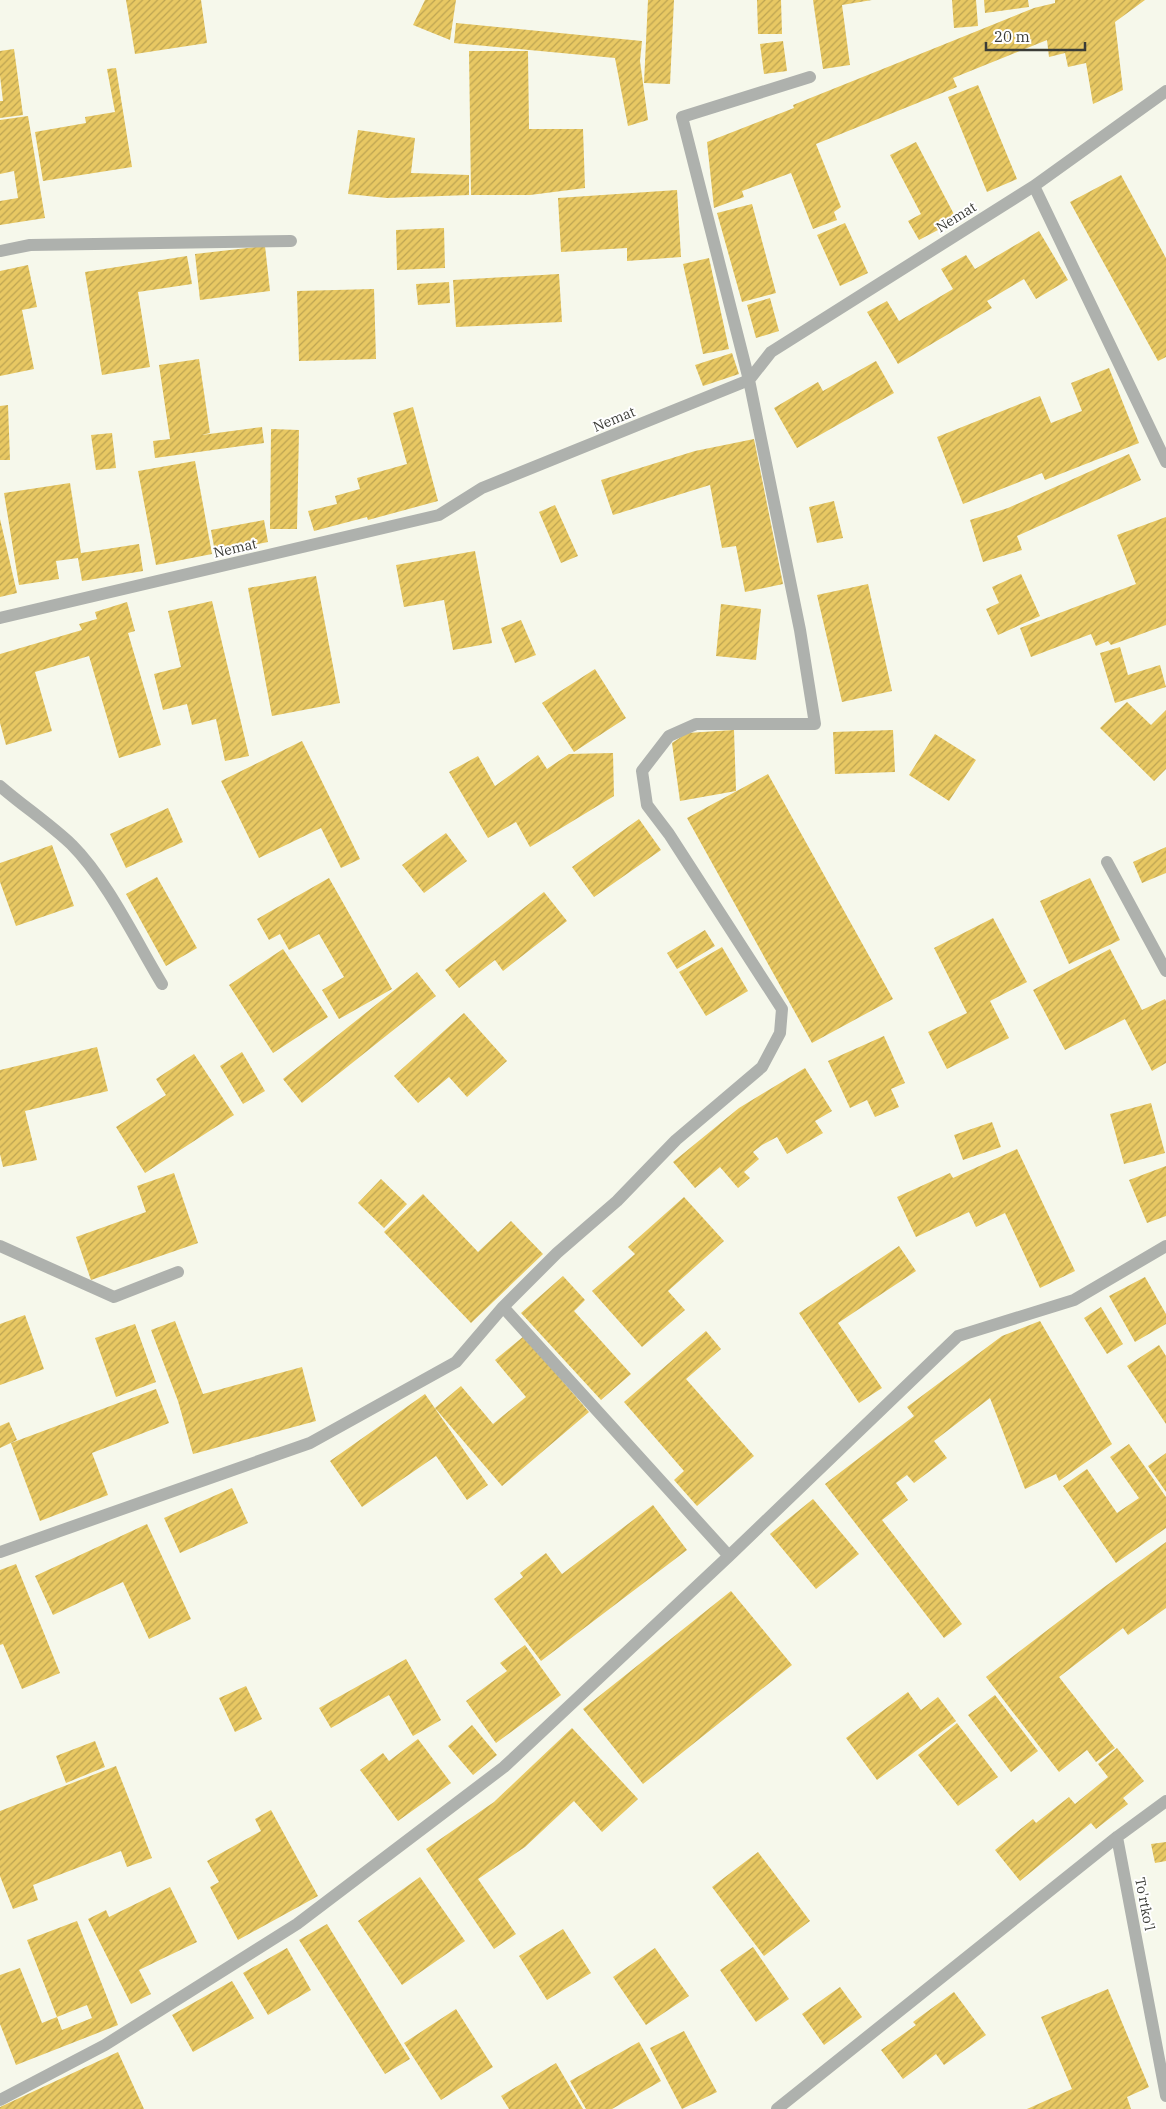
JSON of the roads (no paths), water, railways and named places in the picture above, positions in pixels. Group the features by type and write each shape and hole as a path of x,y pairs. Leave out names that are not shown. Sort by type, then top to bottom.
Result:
{"street":[{"path":"0,1552 310,1443 456,1362 503,1307 557,1254 617,1201 676,1140 762,1067 780,1032 782,1009 669,834 647,805 642,771 669,736 696,724 815,724 800,630 785,565 750,380 682,117 810,77"},
{"name":"Nemat","path":"0,618 439,515 482,488 750,380 771,352 1034,186 1166,91"},
{"path":"1034,186 1166,462"},
{"path":"0,251 30,245 292,241"},
{"path":"0,786 71,844 86,862 102,884 162,984"},
{"path":"1107,862 1166,970"},
{"path":"0,1246 114,1297 178,1272"},
{"path":"0,2100 105,2045 297,1924 504,1767 729,1556 958,1336 1074,1300 1166,1246"},
{"path":"503,1307 729,1556"},
{"path":"776,2109 1117,1837 1166,1801"},
{"name":"To'rtko'l","path":"1117,1837 1166,2096"}]}
